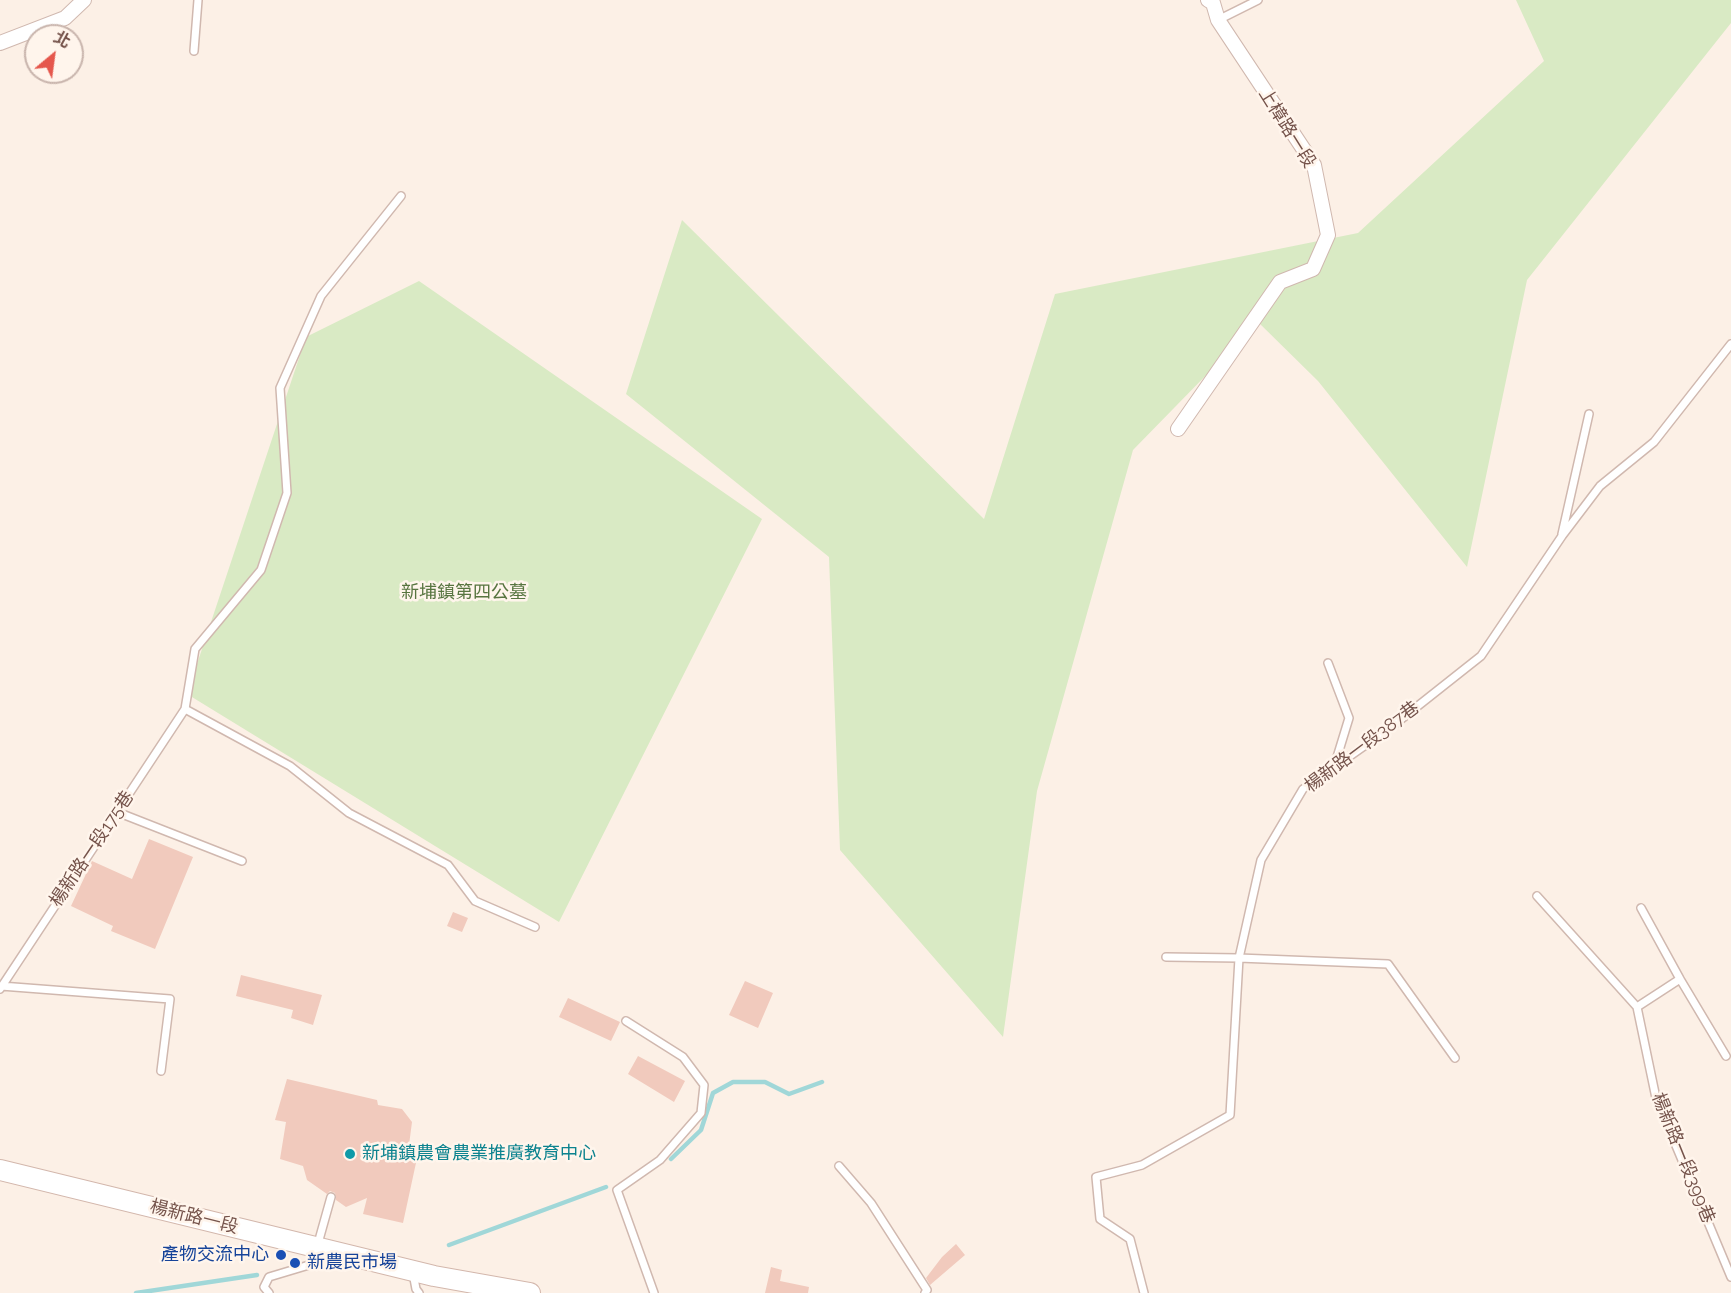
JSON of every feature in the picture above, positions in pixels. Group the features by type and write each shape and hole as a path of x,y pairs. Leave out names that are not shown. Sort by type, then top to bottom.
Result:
{"main road":[{"name":"楊新路一段","path":"0,1170 412,1270 477,1288 530,1293"}],"street":[{"path":"0,43 65,18 84,0"},
{"name":"上樟路一段","path":"1178,429 1280,282 1313,269 1328,236 1314,165 1218,20 1213,3 1208,0"}],"lane":[{"path":"194,51 198,0"},
{"path":"1218,20 1258,0"},
{"path":"401,196 321,296 280,388 286,493 261,570 195,649 185,709 290,766 349,813 448,865 474,901 535,927"},
{"name":"楊新路一段387巷","path":"1144,1293 1130,1239 1100,1219 1096,1177 1142,1165 1230,1115 1239,958 1261,860 1303,789 1390,728 1481,656 1562,536 1600,486 1654,442 1731,344"},
{"path":"1562,536 1589,414"},
{"path":"1328,663 1349,718 1334,767"},
{"name":"楊新路一段175巷","path":"1,987 185,709"},
{"path":"117,812 242,861"},
{"path":"1537,896 1637,1007 1680,979"},
{"path":"1641,908 1726,1056"},
{"path":"1166,957 1388,964 1455,1058"},
{"path":"1,987 170,999 162,1071"},
{"name":"楊新路一段399巷","path":"1637,1007 1656,1098 1731,1277"},
{"path":"626,1021 683,1057 704,1085 701,1113 660,1160 617,1190 654,1293"},
{"path":"839,1166 871,1203 927,1290 925,1293"},
{"path":"269,1293 264,1287 269,1277 309,1265 317,1247 331,1197"},
{"path":"412,1270 419,1293"}],"green space":[{"path":"1516,0 1731,0 1731,23 1527,280 1467,567 1318,381 1258,322 1133,450 1037,791 1003,1037 840,850 829,557 626,394 682,220 984,519 1055,294 1358,233 1544,61"},
{"name":"新埔鎮第四公墓","path":"419,281 762,519 559,922 187,694 306,337"}],"building":[{"path":"149,839 193,857 155,949 111,931 113,926 71,906 92,861 132,879"},
{"path":"453,912 468,918 462,932 447,926"},
{"path":"241,975 322,995 313,1025 291,1018 293,1010 236,996"},
{"path":"745,981 773,993 758,1028 729,1015"},
{"path":"568,998 620,1022 611,1041 559,1017"},
{"path":"638,1056 685,1081 674,1102 628,1074"},
{"name":"新埔鎮農會農業推廣教育中心","path":"287,1079 377,1100 378,1105 402,1109 412,1122 409,1145 419,1149 403,1223 363,1214 367,1198 346,1207 336,1200 335,1193 330,1191 327,1194 307,1180 303,1166 280,1159 286,1122 275,1120"},
{"path":"956,1244 965,1255 930,1285 926,1278 942,1257"},
{"path":"771,1267 782,1270 780,1281 809,1287 808,1293 765,1293"}],"waterway":[{"path":"671,1159 701,1130 713,1093 733,1082 765,1082 789,1094 822,1082"},
{"path":"449,1245 606,1187"},
{"path":"136,1293 257,1275"}],"place":[{"name":"新埔鎮農會農業推廣教育中心","path":"350,1154"},
{"name":"產物交流中心","path":"281,1255"},
{"name":"新農民市場","path":"295,1263"}]}
